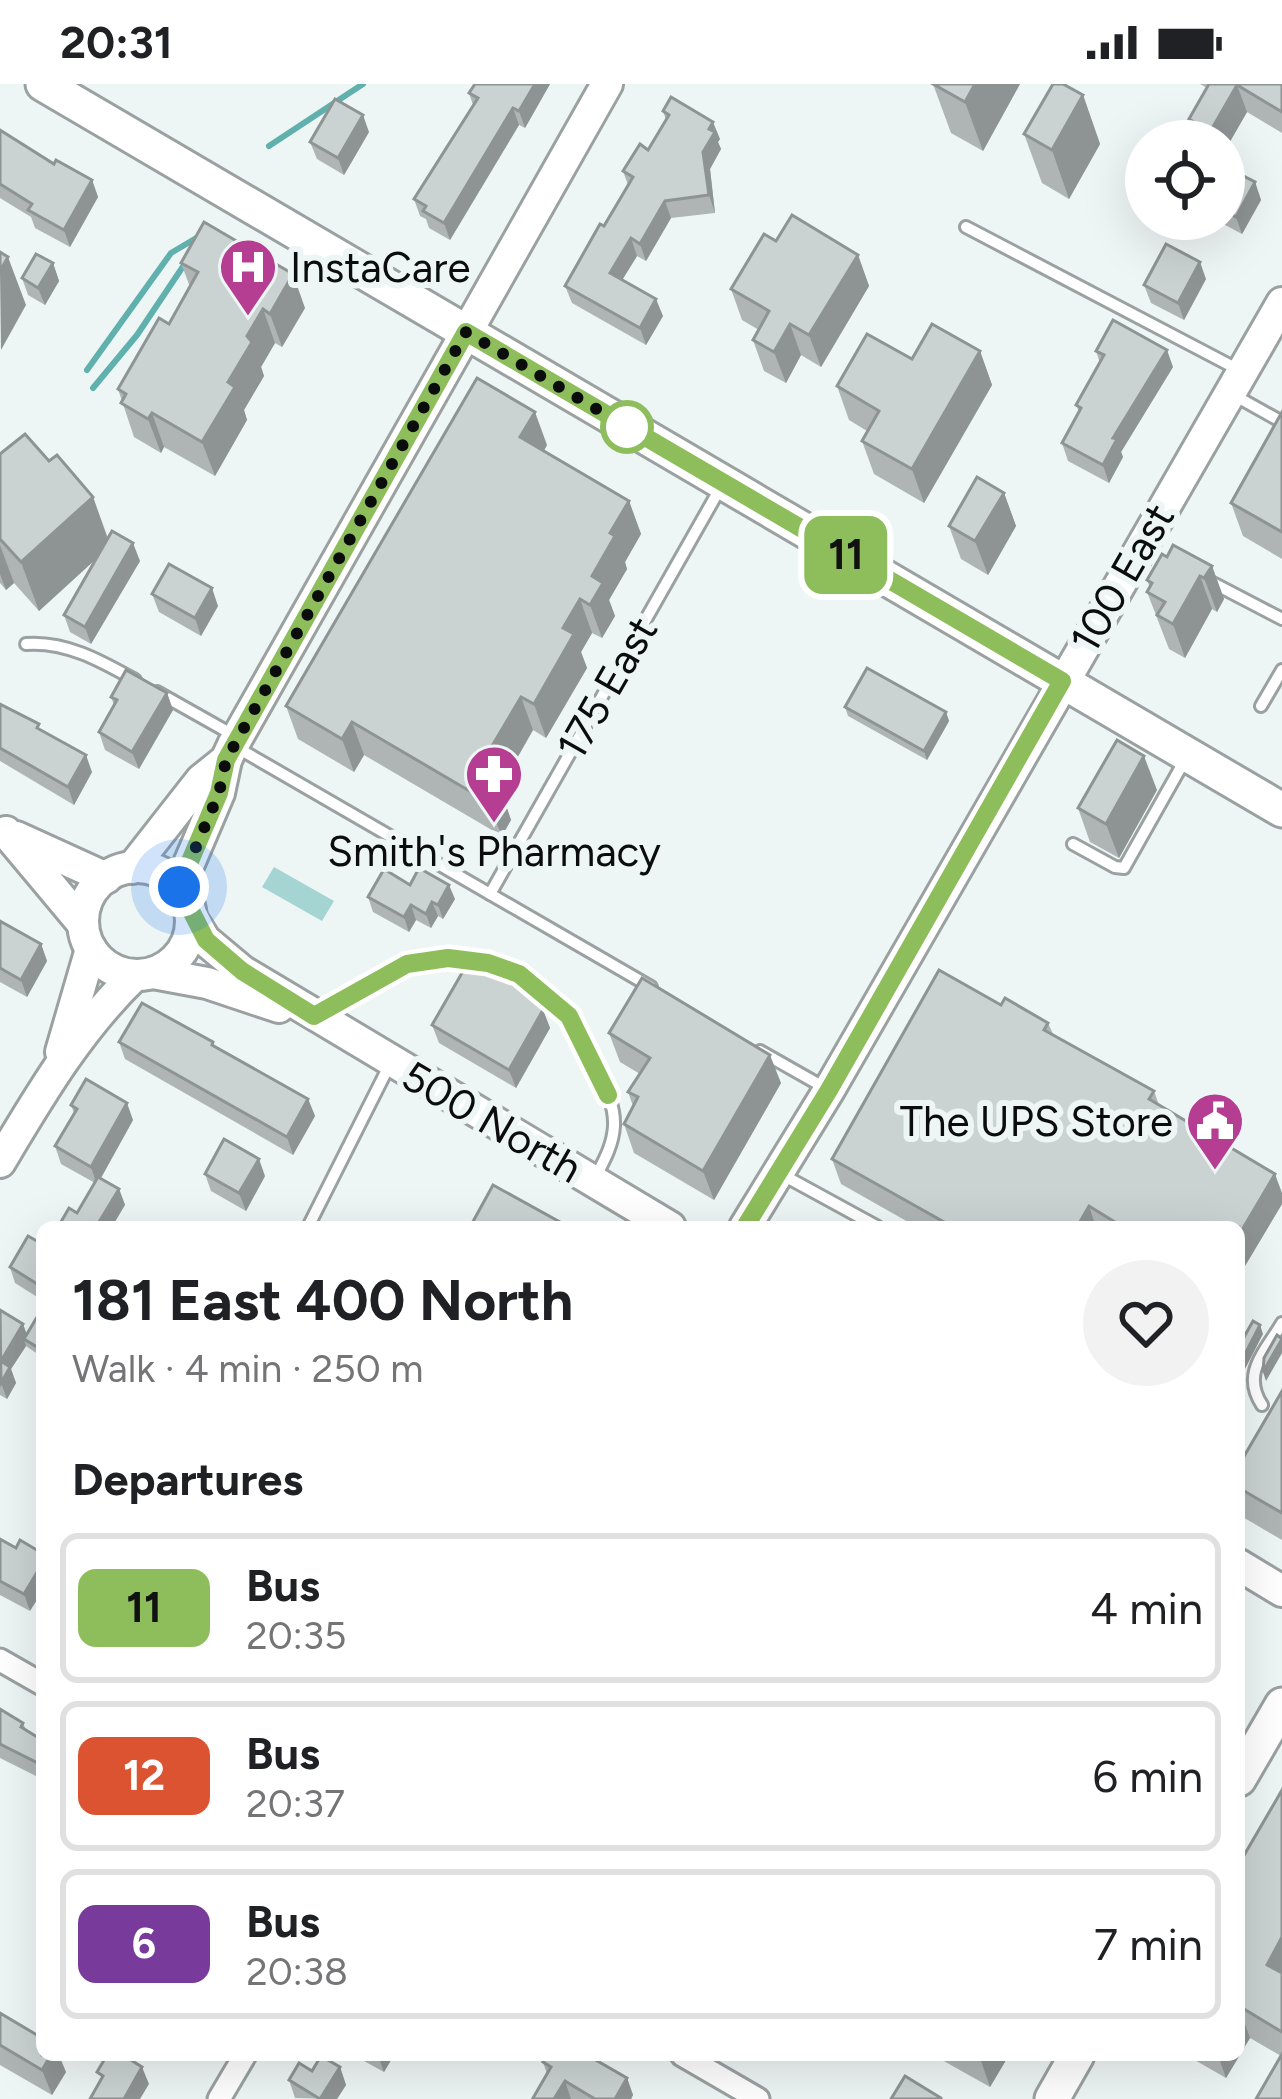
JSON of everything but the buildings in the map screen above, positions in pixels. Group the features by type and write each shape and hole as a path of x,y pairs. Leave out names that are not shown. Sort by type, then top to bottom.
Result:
{"main road":[{"path":"43,84 1282,810"},
{"path":"1245,1769 1282,1705"},
{"path":"1052,2099 1074,2061"}],"street":[{"path":"179,887 219,793 232,747 607,84"},
{"name":"100 East","path":"749,1221 829,1090 1062,681 1151,550 1235,382 1282,303"},
{"path":"57,1067 87,936 89,897 119,873 232,747"},
{"path":"0,1162 57,1067 106,1004 144,974 169,965 182,953 191,918 179,887 166,875 119,873 3,831"},
{"path":"3,831 118,972 144,974"},
{"name":"500 North","path":"191,918 225,957 314,1016 660,1221"},
{"name":"500 North","path":"144,974 207,983 314,1016"},
{"path":"1245,1569 1282,1591"},
{"path":"0,1660 36,1681"},
{"path":"219,2099 241,2061"},
{"path":"692,2061 758,2099"}],"lane":[{"path":"966,227 1235,382 1282,422"},
{"name":"175 East","path":"490,894 723,483"},
{"path":"1201,577 1282,620"},
{"path":"26,644 80,651 232,747 673,1000"},
{"path":"1261,706 1282,670"},
{"path":"1073,844 1124,868 1187,755"},
{"path":"314,1016 354,998 390,972 428,960 467,959 519,974 569,1016 608,1095 612,1139 594,1181"},
{"path":"754,1047 829,1090"},
{"path":"311,1221 390,1063"},
{"path":"778,1173 867,1221"},
{"path":"1262,1405 1252,1390 1251,1377 1282,1323"}],"shaded area":[{"path":"274,867 334,901 322,921 262,887"}],"waterway":[{"path":"269,146 363,84"},
{"path":"87,370 171,253 198,237"},
{"path":"93,388 137,335 186,262"}],"bus line":[{"name":"11","path":"608,1095 569,1016 519,974 467,959 407,964 354,998 314,1016 242,971 206,940 179,887 219,793 226,760 466,332 1062,681 829,1090 749,1221"}],"place":[{"name":"InstaCare","path":"248,318"},
{"name":"Smith's Pharmacy","path":"494,825"},
{"name":"The UPS Store","path":"1215,1172"}],"route":[{"path":"179,887 219,793 226,760 466,332 627,427"}]}
